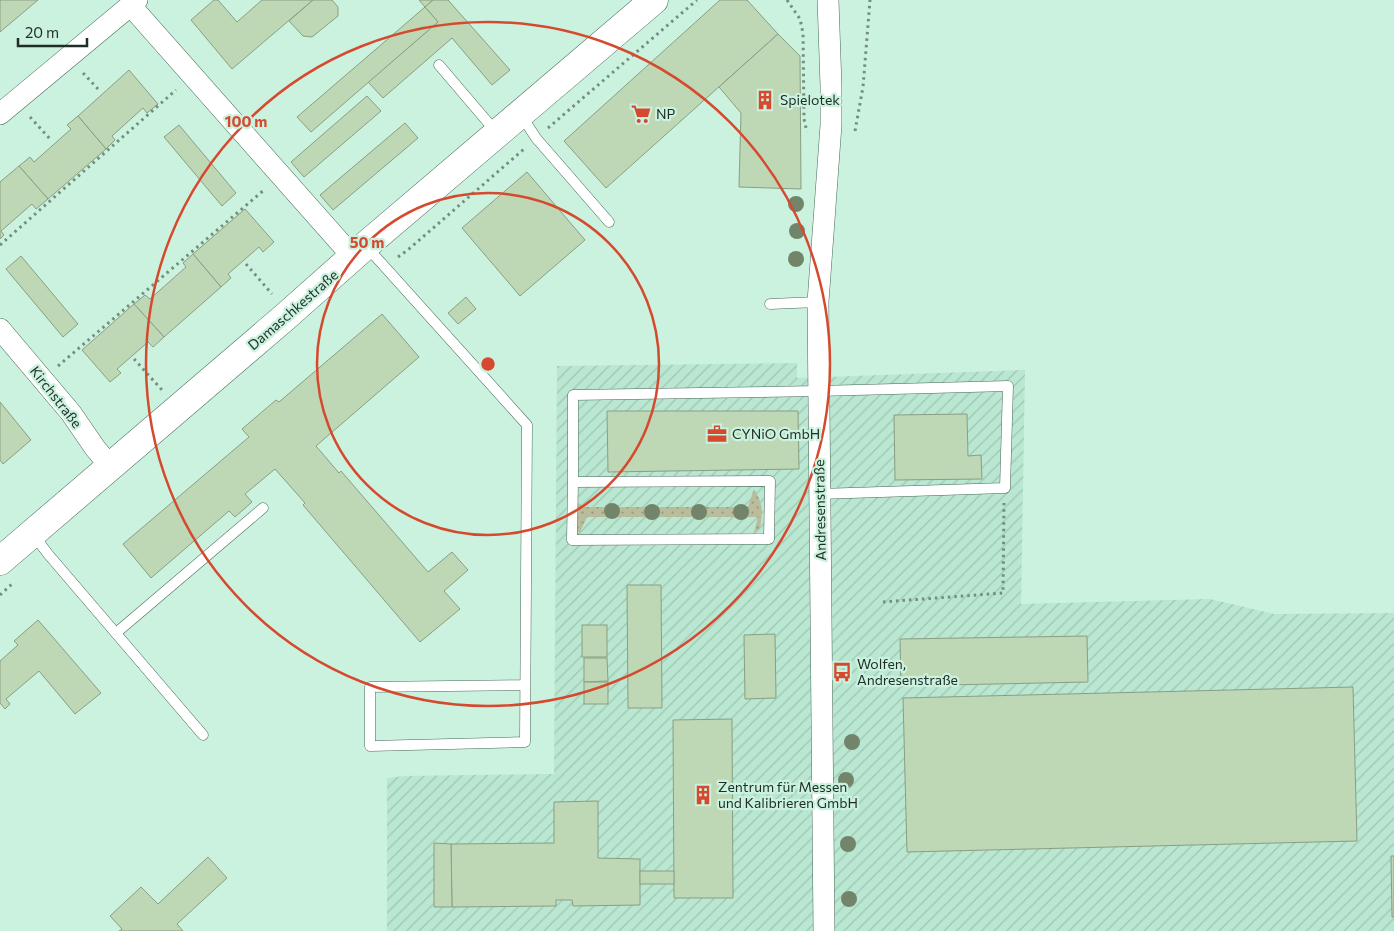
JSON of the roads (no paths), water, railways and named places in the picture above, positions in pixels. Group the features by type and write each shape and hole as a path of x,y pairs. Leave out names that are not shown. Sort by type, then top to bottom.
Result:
{"street":[{"name":"Damaschkestraße","path":"0,561 286,317 359,251 654,0"},
{"name":"Andresenstraße","path":"824,931 818,302 831,125 828,0"},
{"path":"0,114 134,3 359,251"},
{"name":"Kirchstraße","path":"0,329 71,413 110,466"}],"lane":[{"path":"439,65 498,134"},
{"path":"520,114 536,138 609,222"},
{"path":"359,251 527,425 525,742 370,746 370,687 525,685"},
{"path":"770,304 818,302"},
{"path":"573,482 770,481 770,539 572,540 573,395 1008,386 1005,488 819,494"},
{"path":"116,633 263,508"},
{"path":"33,533 48,554 204,735"}],"place":[{"name":"Spielotek","path":"765,100"},
{"name":"NP","path":"641,114"},
{"name":"CYNiO GmbH","path":"717,434"},
{"name":"Wolfen, Andresenstraße","path":"842,672"},
{"name":"Zentrum für Messen und Kalibrieren GmbH","path":"703,795"}]}
